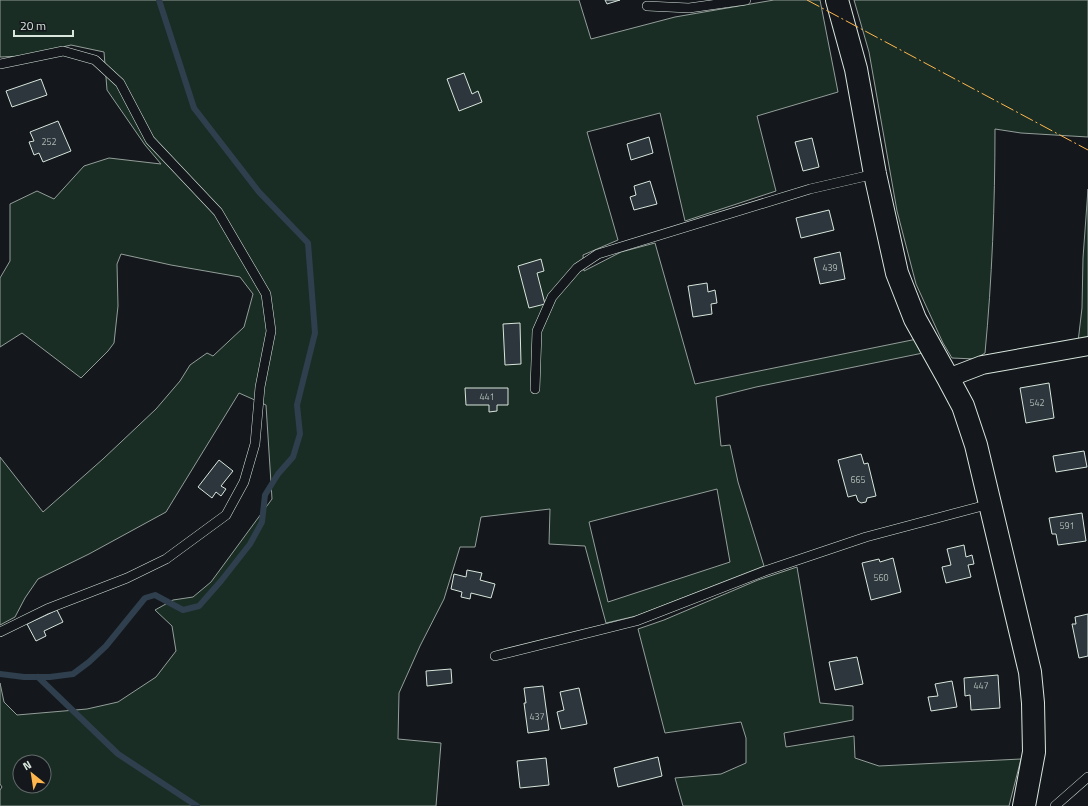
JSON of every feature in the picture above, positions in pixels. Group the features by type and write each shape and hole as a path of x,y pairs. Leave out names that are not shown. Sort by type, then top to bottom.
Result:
{"street":[{"path":"837,0 856,69 875,174 897,273 915,319 963,406 976,445 1030,672 1033,703 1034,752 1024,806"},
{"path":"948,378 982,365 1088,346"}],"lane":[{"path":"647,6 689,8 746,0"},
{"path":"0,64 63,51 95,60 120,83 150,140 218,212 266,294 271,331 260,387 255,444 244,482 226,515 166,559 127,578 47,609 0,632"},
{"path":"535,389 537,331 552,297 576,268 598,254 810,189 875,174"},
{"path":"494,656 636,621 765,571 866,537 990,504"},
{"path":"1055,806 1088,777"}],"green space":[{"path":"0,0 579,0 591,39 675,17 774,0 820,0 838,92 757,116 776,191 685,221 660,113 587,132 618,240 583,255 584,271 621,252 655,243 695,384 917,339 923,353 756,387 716,397 721,446 730,445 738,482 764,566 636,616 606,623 585,546 549,544 550,509 481,517 475,547 460,547 444,599 420,646 399,693 398,739 441,743 436,806 0,806 0,790 2,787 0,784 0,683 4,702 17,715 87,709 118,702 156,677 176,651 172,626 155,610 173,600 193,597 211,582 272,499 266,405 239,393 166,512 89,554 38,579 25,598 15,617 0,625 0,457 43,512 103,459 156,409 180,381 190,365 207,353 213,356 244,327 253,294 240,277 171,265 121,254 117,264 118,306 114,343 81,378 22,333 0,347 0,278 10,261 10,204 37,191 54,199 84,166 109,158 161,164 145,145 107,90 104,52 71,45 23,56 0,57","holes":["717,489 730,562 608,602 589,522"]},
{"path":"854,0 1088,0 1088,137 1021,133 995,129 993,241 990,297 985,353 975,359 952,358 943,343 916,284 897,211 869,52"},
{"path":"1088,189 1088,340 1078,342 1082,308 1083,258"},
{"path":"797,567 820,703 853,706 853,720 784,733 786,747 854,736 855,758 879,766 1021,759 1009,806 683,806 675,778 721,774 746,763 746,738 741,722 665,733 638,629 664,620 758,580"}],"building":[{"path":"605,0 620,0 607,4"},
{"path":"464,73 472,94 478,91 482,102 459,111 447,79"},
{"path":"41,79 47,95 12,107 6,91"},
{"path":"58,121 71,151 43,162 39,153 34,155 29,142 34,141 30,132"},
{"path":"649,137 653,153 631,160 627,144"},
{"path":"812,138 819,167 803,171 795,142"},
{"path":"650,181 657,204 634,210 630,197 636,195 634,186"},
{"path":"829,210 834,230 801,238 796,218"},
{"path":"840,252 845,279 820,284 814,258"},
{"path":"541,259 544,271 537,273 545,304 529,308 518,266"},
{"path":"707,283 708,292 715,290 717,303 711,304 712,314 693,317 688,286"},
{"path":"520,323 521,364 505,365 503,324"},
{"path":"1049,383 1054,418 1026,423 1020,388"},
{"path":"465,388 508,388 508,405 497,405 497,411 489,412 489,405 466,405"},
{"path":"1084,451 1087,467 1056,472 1053,456"},
{"path":"861,454 864,464 868,463 876,496 867,498 866,502 861,503 858,501 856,495 848,497 838,460"},
{"path":"219,460 233,471 221,486 226,489 221,496 216,492 212,498 198,487"},
{"path":"1082,513 1086,541 1058,545 1056,534 1052,534 1049,518"},
{"path":"964,545 966,557 972,555 974,564 968,565 971,577 946,583 942,567 951,565 947,549"},
{"path":"893,558 901,592 871,600 862,563 879,559 880,562"},
{"path":"467,570 482,573 480,580 495,584 491,598 471,593 470,599 461,597 462,592 451,589 454,574 466,577"},
{"path":"57,610 63,622 44,631 46,636 36,641 27,624"},
{"path":"1088,614 1088,656 1079,658 1072,624 1076,624 1075,617"},
{"path":"857,657 863,684 835,690 829,662"},
{"path":"451,669 452,683 427,686 426,671"},
{"path":"998,675 1000,708 971,710 970,695 965,696 964,678"},
{"path":"952,681 957,707 931,711 928,697 938,696 935,684"},
{"path":"543,686 549,730 528,733 524,703 526,703 524,688"},
{"path":"579,688 587,724 561,729 557,712 564,710 560,692"},
{"path":"658,757 662,776 618,787 614,768"},
{"path":"546,758 549,785 520,788 517,761"}],"waterway":[{"path":"0,674 24,677 50,677 73,674 89,662 106,646 145,598 155,595 183,610 199,606 250,544 262,522 265,495 278,474 293,457 300,434 297,405 315,333 308,243 259,192 194,108 159,0"},
{"path":"38,677 118,754 197,806"}],"power":[{"path":"807,0 1088,150"}]}
